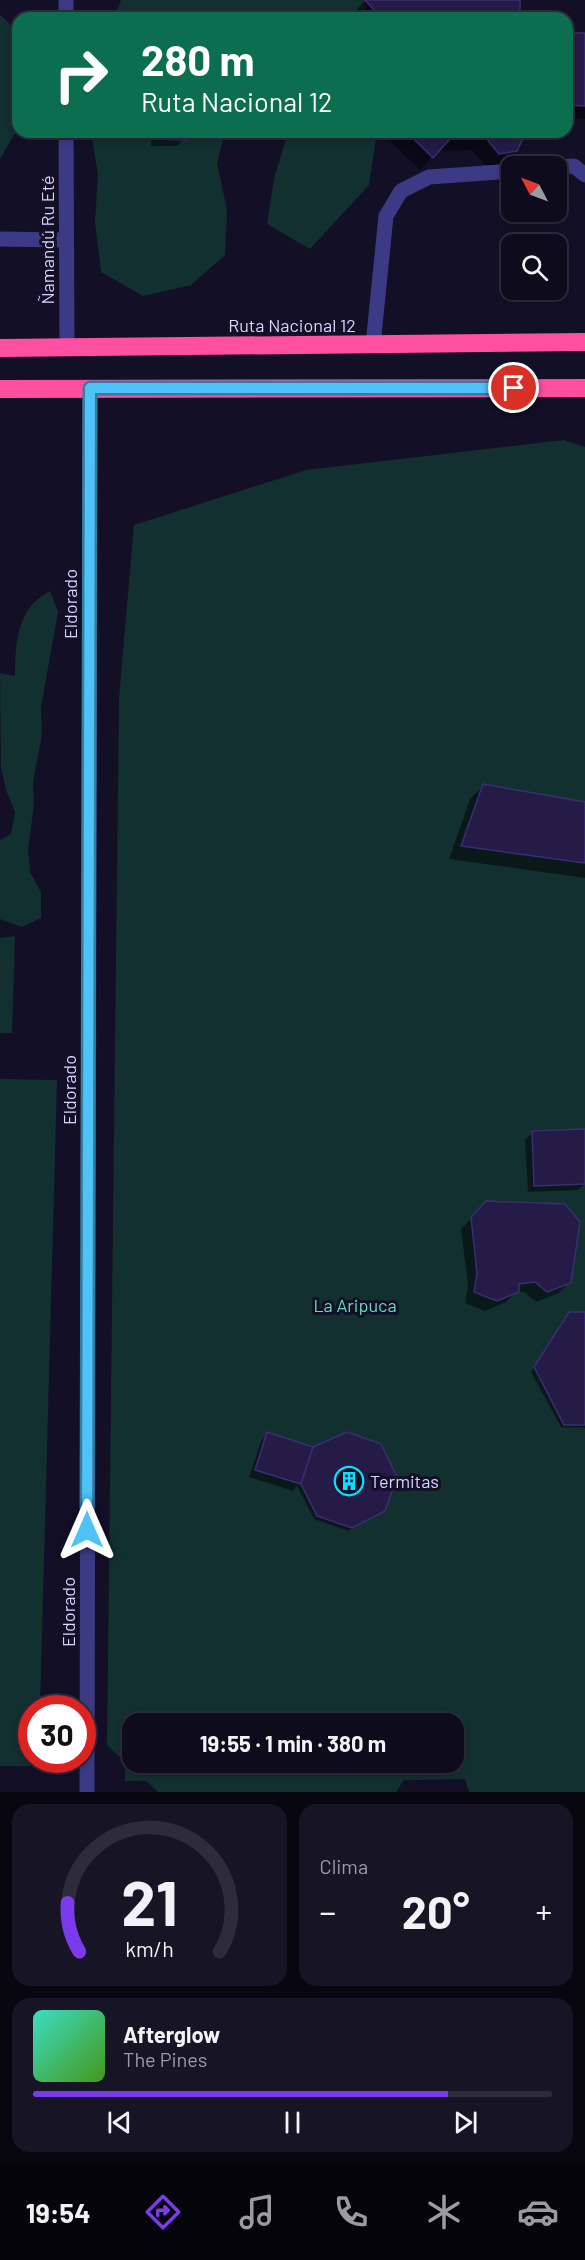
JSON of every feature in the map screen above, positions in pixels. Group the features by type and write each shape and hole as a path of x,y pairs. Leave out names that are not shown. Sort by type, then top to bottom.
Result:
{"highway":[{"name":"Ruta Nacional 12","path":"0,348 585,342"},
{"path":"0,389 585,388"}],"street":[{"name":"Ñamandú Ru Eté","path":"66,138 67,347"},
{"path":"567,166 574,166 585,175"},
{"path":"373,345 386,216 401,191 429,177 501,172"},
{"path":"0,239 66,240"},
{"name":"Eldorado","path":"87,1792 90,388"}],"green space":[{"path":"121,0 365,0 366,12 117,12"},
{"path":"0,15 9,23 12,31 12,138 0,159"},
{"path":"92,138 223,138 217,163 227,210 225,255 191,285 143,296 101,272 95,222 98,175"},
{"path":"286,138 376,138 369,185 310,249 267,224 274,179"},
{"name":"La Aripuca","path":"564,440 585,447 585,1792 469,1792 465,1779 404,1780 396,1792 158,1792 146,1781 125,1781 125,1773 464,1773 464,1713 122,1713 122,1759 107,1745 119,698 134,525 306,470"},
{"path":"50,591 58,612 41,707 42,735 33,782 34,805 28,850 30,872 41,892 41,918 22,927 0,919 0,840 11,834 15,812 6,790 1,768 0,673 15,676 16,649 22,622 33,604"},
{"path":"15,936 12,1033 0,1033 0,938"},
{"path":"0,1079 57,1080 40,1695 18,1695 18,1766 0,1766"}],"building":[{"path":"365,0 520,0 520,12 376,12"},
{"path":"573,33 585,33 585,106 573,105"},
{"path":"186,138 186,140 158,139"},
{"path":"413,138 468,138 450,139 433,158"},
{"path":"486,138 523,138 517,151 499,154"},
{"path":"483,784 585,802 585,863 461,846"},
{"path":"585,1129 585,1184 534,1186 532,1131"},
{"path":"486,1201 565,1204 580,1222 571,1283 547,1292 535,1282 519,1284 519,1292 497,1301 474,1292 477,1274 471,1217"},
{"path":"569,1312 585,1312 585,1425 564,1425 534,1367"},
{"path":"267,1432 313,1447 301,1484 255,1470"},
{"name":"Termitas","path":"347,1432 381,1444 397,1477 385,1511 352,1528 317,1516 301,1484 313,1447"}],"place":[{"name":"Termitas","path":"349,1481"}],"route":[{"path":"87,1530 90,388 514,388"}]}
